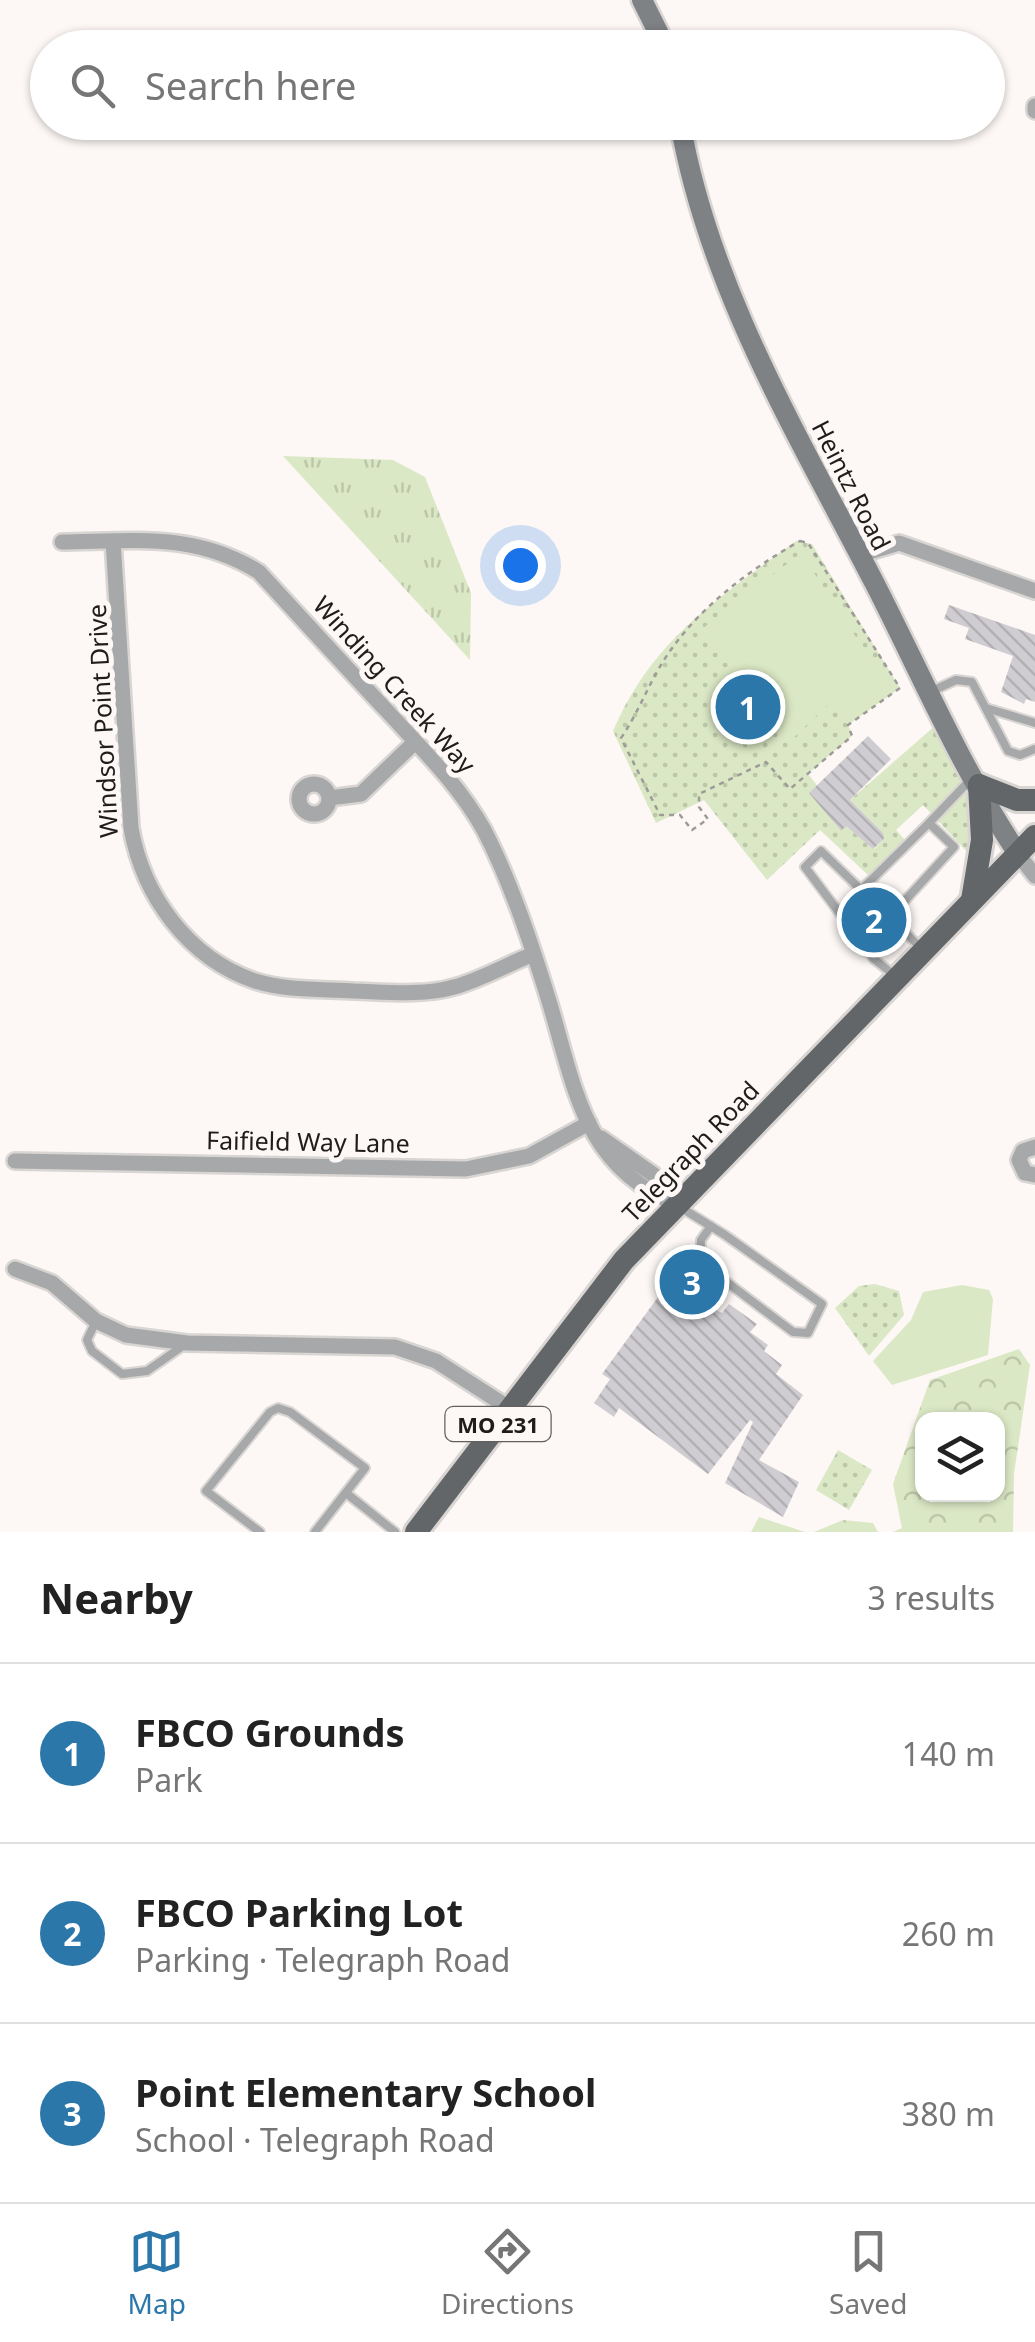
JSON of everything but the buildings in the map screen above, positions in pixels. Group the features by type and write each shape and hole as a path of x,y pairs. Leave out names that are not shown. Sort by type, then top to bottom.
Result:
{"main road":[{"path":"977,780 1017,800 1035,800"},
{"path":"972,900 982,840 977,780"},
{"name":"Telegraph Road","path":"416,1532 604,1282 1035,836"}],"street":[{"path":"642,0 657,30"},
{"name":"Heintz Road","path":"684,140 710,250 859,554 1018,854"},
{"name":"Winding Creek Way","path":"62,542 190,542 228,552 259,572 458,788 486,834 553,1015 567,1076 590,1123 601,1138 654,1175 676,1204"},
{"name":"Windsor Point Drive","path":"113,542 130,828 141,870 166,917 216,960 254,980 292,988 402,993 452,988 532,954"},
{"path":"859,554 899,543 1035,591"},
{"path":"329,798 361,794 415,742"},
{"path":"1018,854 1035,876"},
{"name":"Faifield Way Lane","path":"15,1161 466,1169 529,1156 590,1123"},
{"path":"1035,1146 1023,1151 1019,1160 1025,1173 1035,1176"},
{"path":"15,1269 52,1283 96,1322 126,1335 187,1343 395,1348 436,1361 510,1408"}],"lane":[{"path":"930,692 965,680 977,688 1008,751 1020,756 1035,750"},
{"path":"986,708 1035,723"},
{"path":"860,891 977,780"},
{"path":"888,919 954,847 929,823"},
{"path":"897,978 874,960 805,866 822,851 924,950"},
{"path":"676,1204 711,1226 822,1304 808,1333 794,1332 700,1262 701,1240 711,1226"},
{"path":"96,1322 87,1340 92,1351 122,1374 147,1370 187,1343"},
{"path":"260,1532 206,1491 270,1412 278,1408 290,1412 365,1468 315,1532"},
{"path":"346,1493 395,1532"}],"path":[{"path":"800,541 808,542 900,688 848,725 852,736 800,782 790,789 766,762 746,768 699,794 699,807 708,819 692,830 680,814 660,815 621,738 640,711 657,671 690,623 800,541"}],"green space":[{"path":"283,456 393,460 425,477 471,593 470,660"},
{"path":"796,541 812,544 900,688 848,724 852,736 808,774 817,785 810,793 840,830 846,826 874,849 884,839 882,833 850,800 936,725 974,809 971,856 923,805 896,830 906,841 868,875 820,830 767,880 704,800 656,823 613,731 629,699 668,645 714,602"},
{"path":"801,553 869,657 900,688 848,725 830,703 790,741 702,629"},
{"path":"875,1284 899,1291 904,1315 869,1356 835,1308 859,1286"},
{"path":"962,1285 989,1290 993,1299 988,1355 892,1385 873,1361 911,1320 923,1292"},
{"path":"1019,1349 1030,1365 1014,1474 1013,1532 893,1532 902,1528 893,1484 915,1422 915,1502 1005,1502 1005,1412 919,1412 930,1380"},
{"path":"838,1450 872,1470 849,1510 816,1490"},
{"path":"759,1517 805,1532 751,1532"},
{"path":"843,1520 873,1523 878,1532 814,1532"}],"place":[{"name":"FBCO Grounds","path":"748,707"},
{"name":"FBCO Parking Lot","path":"874,920"},
{"name":"Point Elementary School","path":"692,1282"}]}
